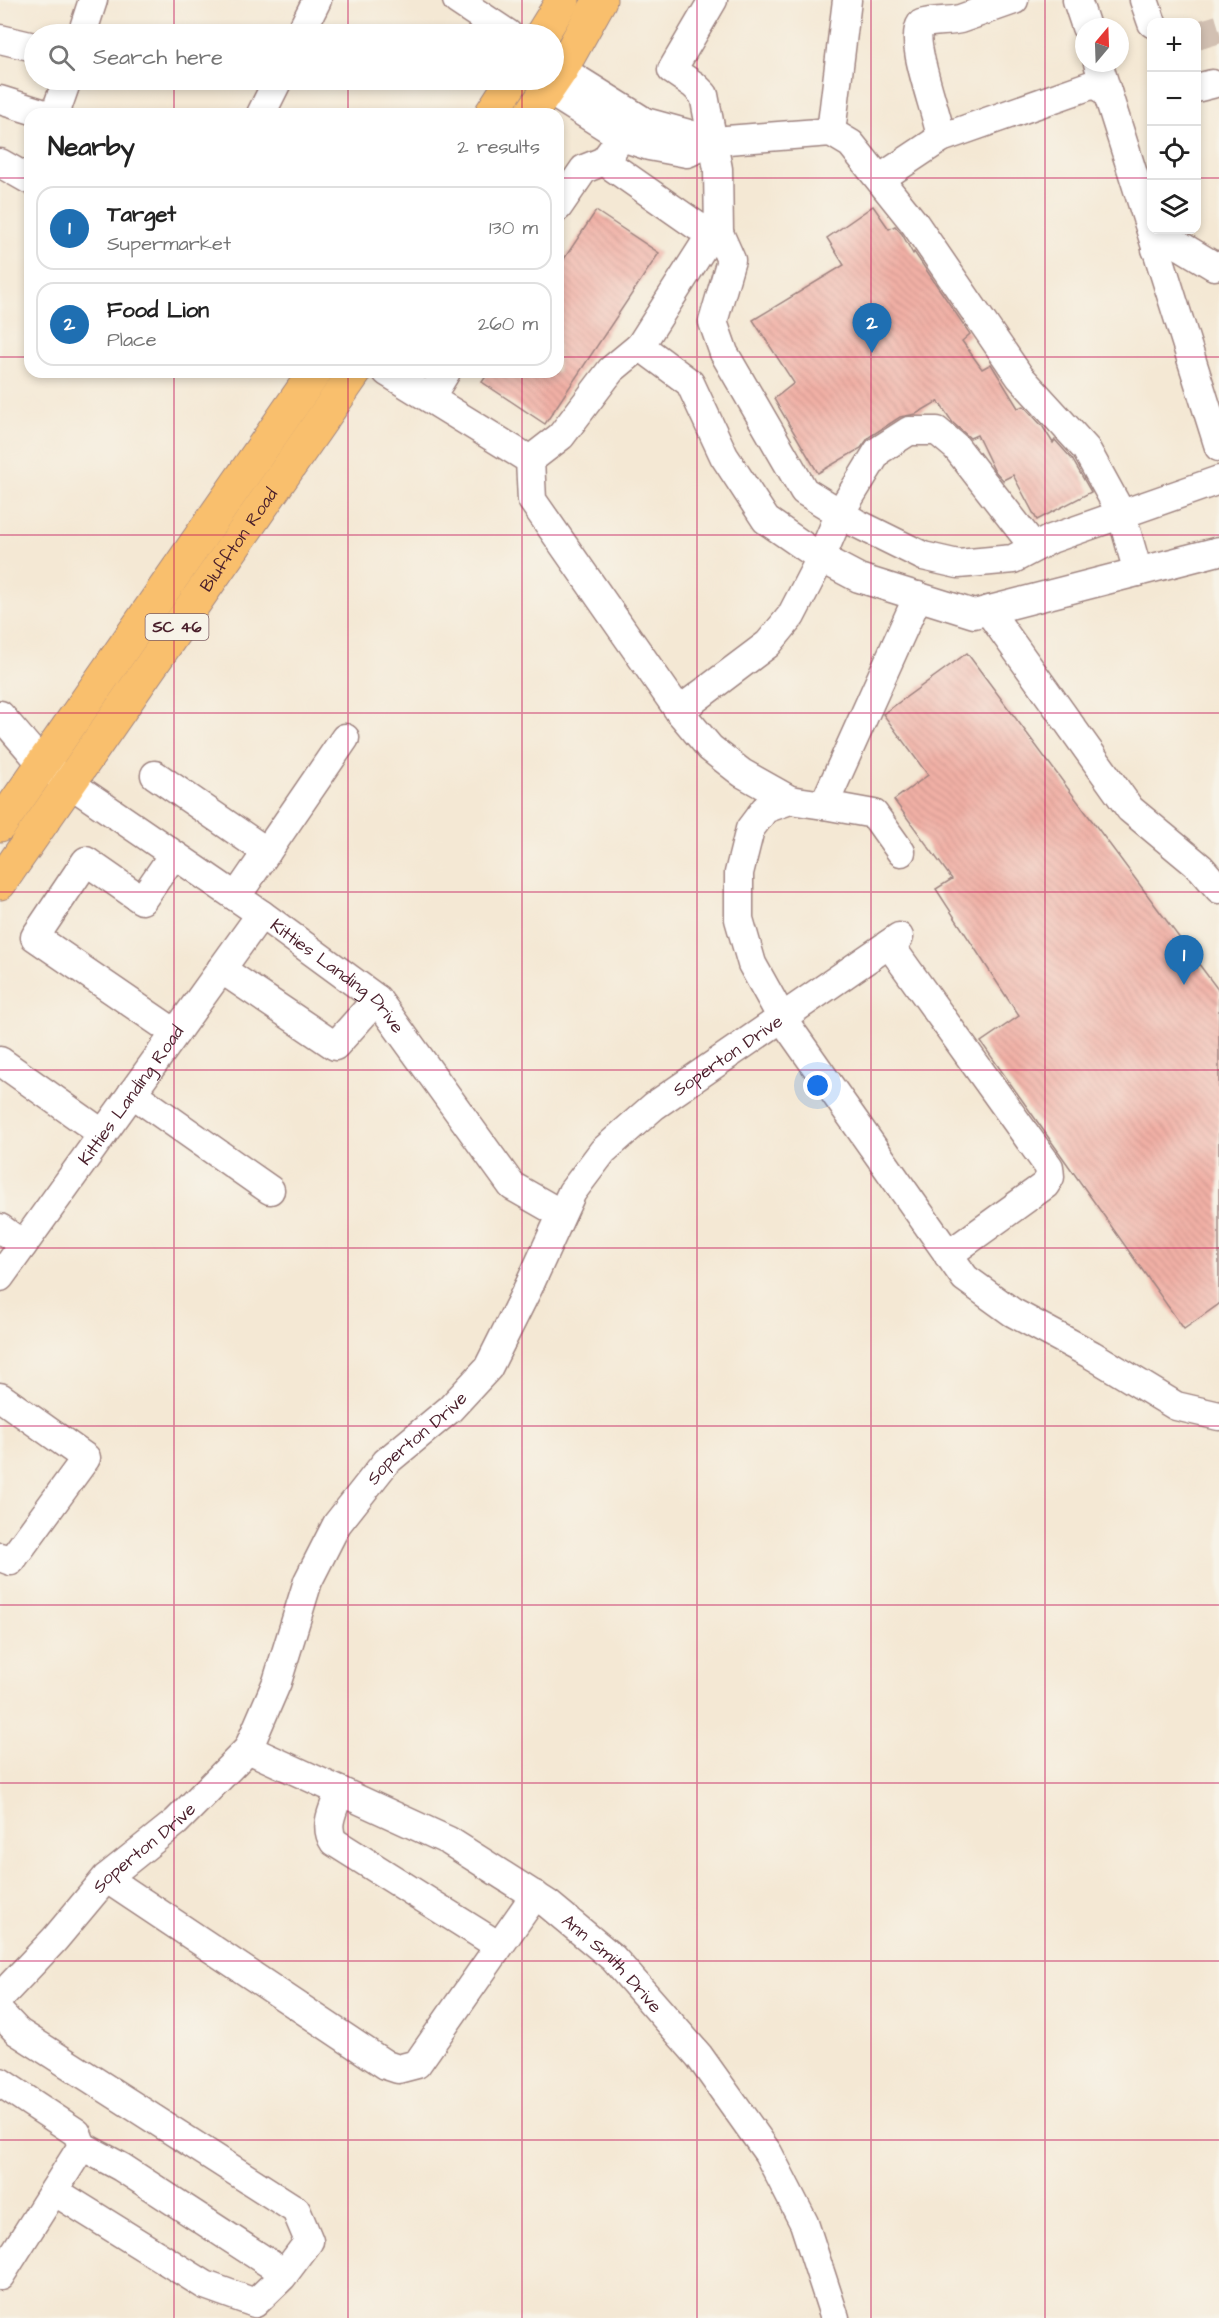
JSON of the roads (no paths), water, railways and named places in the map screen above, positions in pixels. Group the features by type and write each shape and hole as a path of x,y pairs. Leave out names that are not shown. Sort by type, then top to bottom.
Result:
{"main road":[{"path":"548,24 563,0"},
{"path":"564,56 600,0"},
{"path":"495,108 507,90"},
{"path":"534,108 544,90"},
{"name":"Bluffton Road","path":"0,883 56,775 311,378"},
{"name":"Bluffton Road","path":"0,825 56,775 351,378"}],"street":[{"path":"85,24 93,0"},
{"path":"305,24 317,0"},
{"path":"457,0 493,24"},
{"path":"713,0 672,70 704,95 714,141 718,169 718,233 731,260 713,322 724,353 804,491 840,513 923,556 958,564 1013,559 1050,539 1219,480"},
{"path":"831,132 847,0"},
{"path":"941,138 939,123 917,45 917,30 921,24 960,19 1014,0"},
{"path":"1077,0 1083,18"},
{"path":"0,39 24,45"},
{"path":"564,71 645,122 714,141"},
{"path":"1101,72 1219,447"},
{"path":"881,178 941,138 1094,84 1107,92"},
{"path":"57,108 63,90"},
{"path":"264,108 273,90"},
{"path":"561,90 562,99 622,137 649,146 687,153 714,141 831,132 851,144 881,178 915,224 1020,377 1086,449 1121,513 1138,572"},
{"path":"0,100 26,108"},
{"path":"564,198 584,169 604,161 622,137"},
{"path":"604,161 697,226 718,233"},
{"path":"0,163 24,177"},
{"path":"530,460 561,436 611,370 640,346 703,247 718,233"},
{"path":"1156,249 1176,243 1214,266 1219,265"},
{"path":"640,346 690,383 724,456 766,520 821,558 859,578 974,614 1219,551"},
{"path":"397,378 530,460"},
{"path":"430,398 442,378"},
{"path":"679,711 768,644 791,616 821,558 840,513 878,450 909,431 937,431 957,447 1034,547"},
{"path":"530,460 532,500 679,711 710,748 742,773 790,800 874,814 901,852"},
{"path":"824,805 918,596"},
{"path":"988,610 1130,809 1201,867 1219,889"},
{"name":"Kitties Landing Drive","path":"0,715 56,775 261,914 377,999 512,1186 561,1214"},
{"path":"236,897 345,738"},
{"path":"154,775 267,852"},
{"path":"790,800 765,809 750,829 739,873 739,919 752,964 782,1018 965,1278 1012,1312 1092,1355 1176,1406 1219,1416"},
{"path":"173,855 142,900 87,861 35,937 175,1033"},
{"name":"Kitties Landing Road","path":"0,1277 261,914"},
{"name":"Soperton Drive","path":"0,1997 55,1939 105,1878 176,1822 248,1749 277,1682 308,1581 337,1524 386,1462 450,1409 489,1368 572,1192 603,1151 654,1106 894,941 1049,1167 1050,1177 1045,1185 948,1255"},
{"path":"221,969 335,1046 377,999"},
{"path":"0,1061 103,1134"},
{"path":"132,1094 270,1190"},
{"path":"0,1228 23,1245"},
{"path":"0,1397 86,1458 11,1561 0,1557"},
{"name":"Ann Smith Drive","path":"248,1749 449,1841 548,1904 613,1958 699,2056 768,2152 804,2223 835,2318"},
{"path":"340,1791 328,1827 329,1835 334,1842 499,1946"},
{"path":"105,1878 386,2065 398,2069 417,2064 535,1895"},
{"path":"0,2013 18,2032 296,2210 309,2241 284,2273 255,2303 205,2285 54,2191"},
{"path":"0,2082 77,2133 82,2146 121,2167 284,2273"},
{"path":"0,2276 82,2146"}],"tunnel":[{"path":"1201,34 1219,29"}],"place":[{"name":"Food Lion","path":"872,353"},
{"name":"Target","path":"1184,985"}]}
